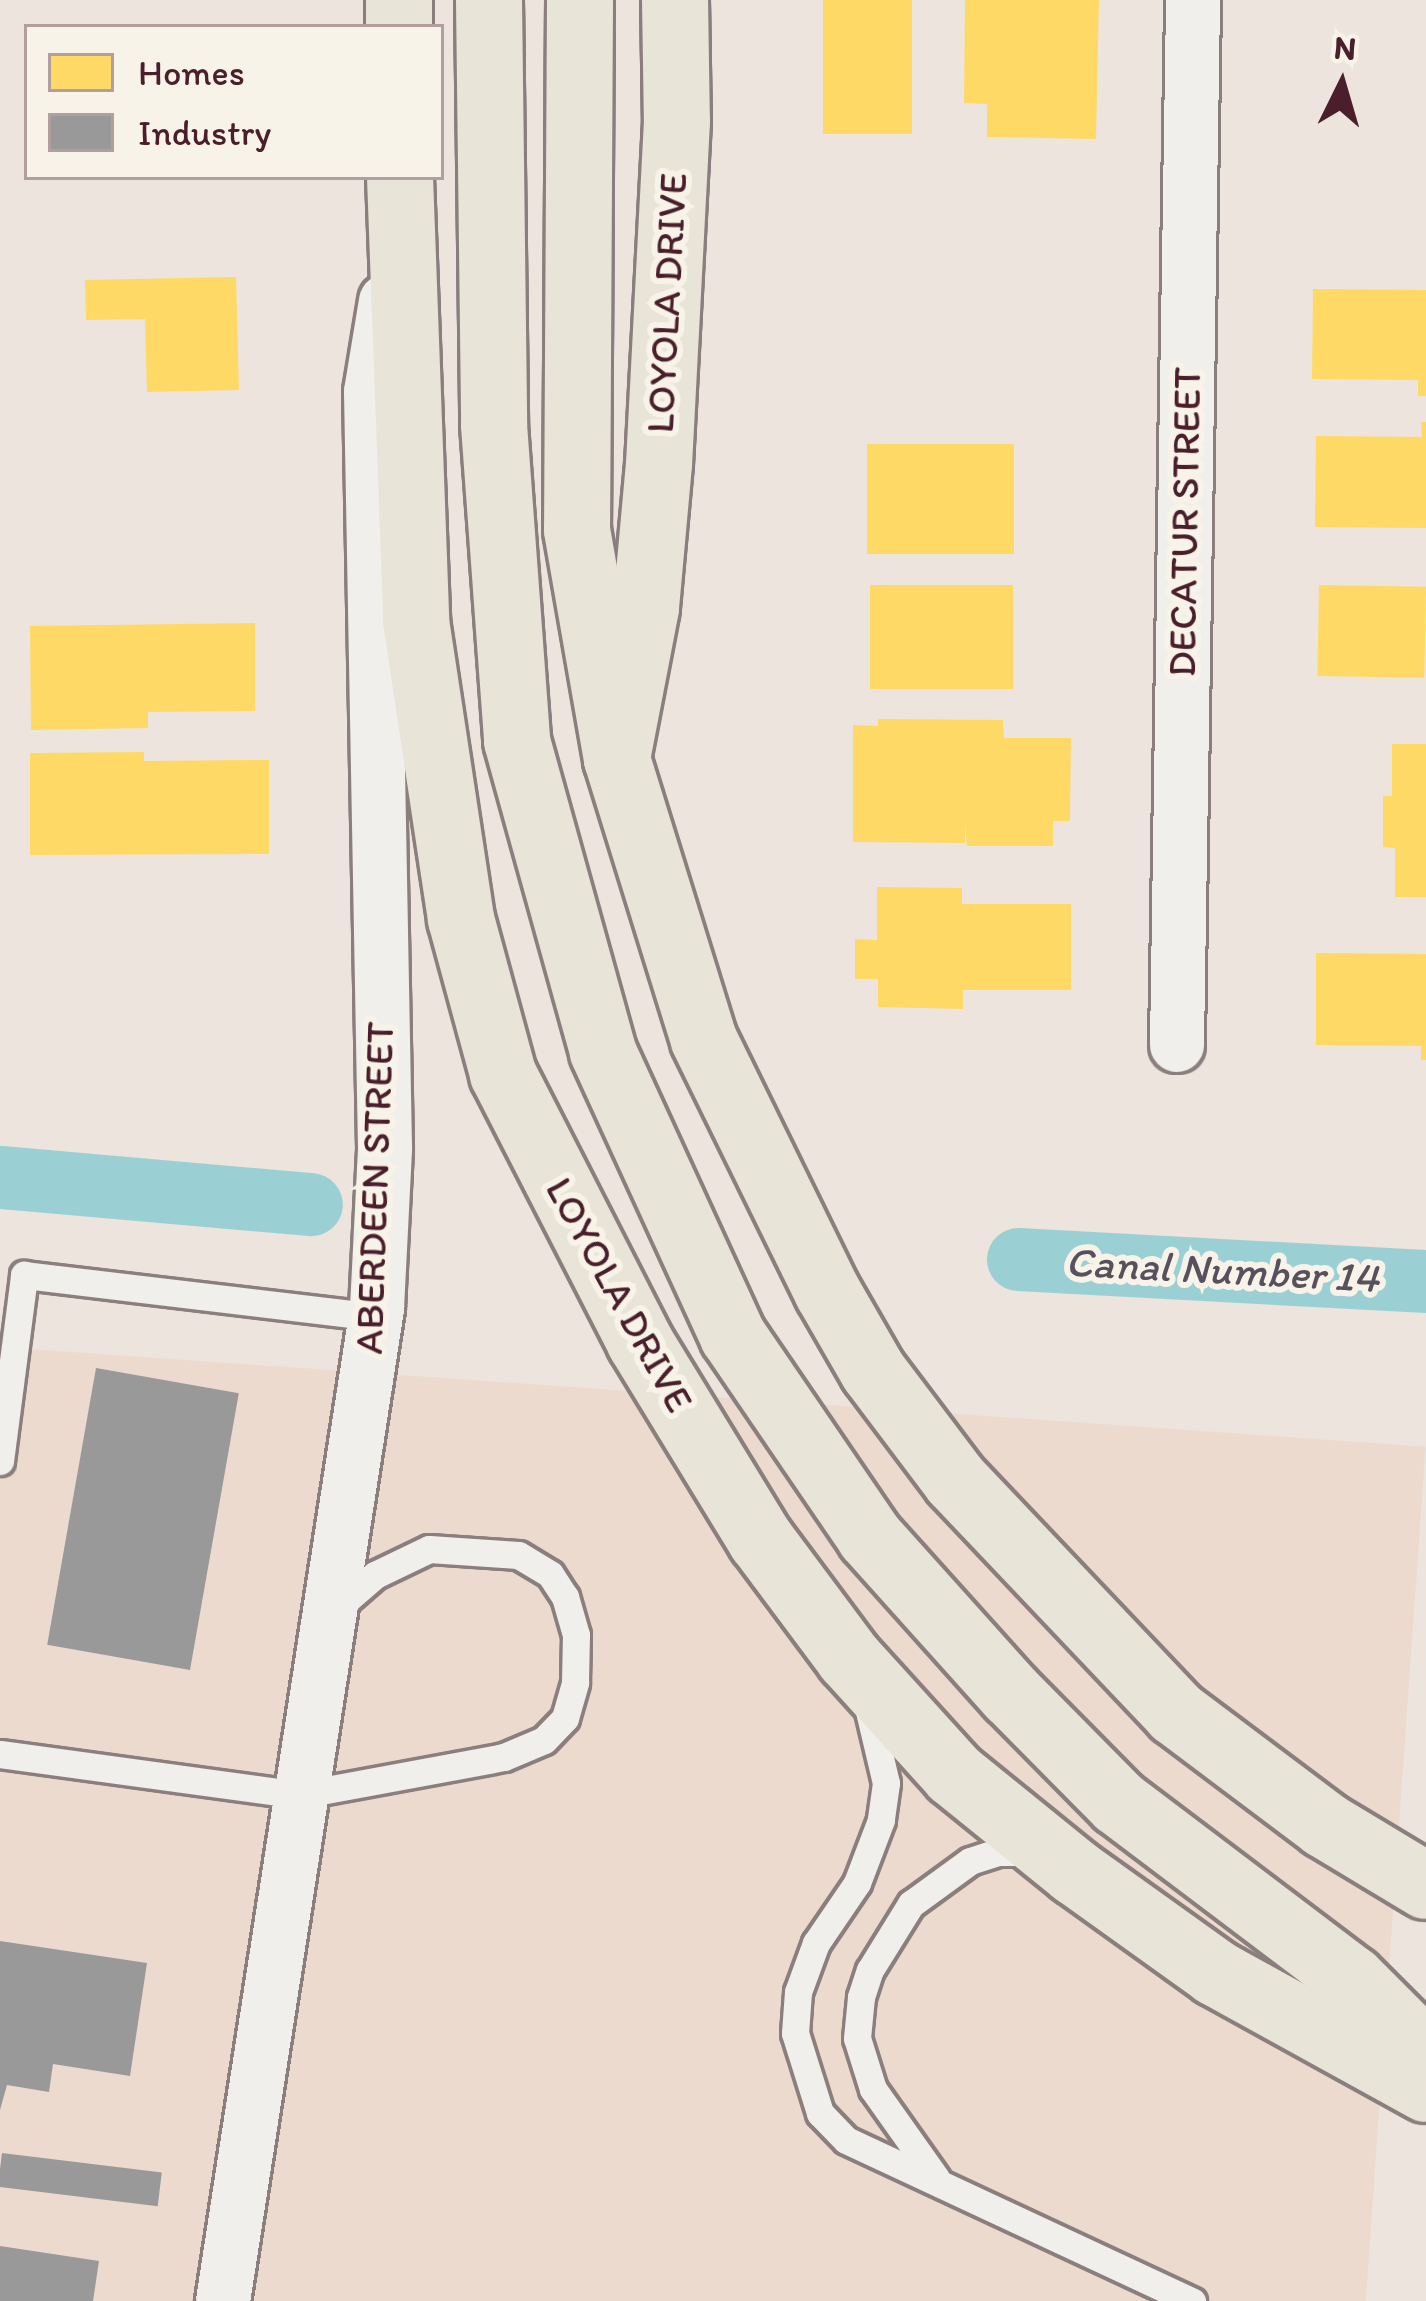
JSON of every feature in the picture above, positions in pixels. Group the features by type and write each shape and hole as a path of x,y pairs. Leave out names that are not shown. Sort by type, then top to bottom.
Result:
{"main road":[{"path":"489,0 494,424 518,741 604,1052 693,1249 733,1336 870,1537 1011,1694 1119,1803 1352,1979 1426,2053"},
{"path":"580,0 577,530 616,759"},
{"name":"LOYOLA DRIVE","path":"675,0 677,121 658,464 646,608 616,759 704,1040 827,1291 873,1371 956,1481 1176,1713 1325,1825 1426,1886"},
{"name":"LOYOLA DRIVE","path":"400,193 416,621 461,919 503,1074 640,1342 760,1540 849,1658 954,1774 1056,1857 1216,1973 1426,2089"}],"street":[{"name":"DECATUR STREET","path":"1177,1045 1193,0"},
{"name":"ABERDEEN STREET","path":"223,2301 375,1317 385,1148 371,392 400,193"}],"lane":[{"path":"0,1461 24,1275 375,1317"},
{"path":"0,1754 299,1795 504,1757 544,1740 565,1718 575,1682 576,1634 565,1597 550,1574 518,1555 429,1549 375,1575 330,1614"},
{"path":"849,1658 877,1730 886,1783 881,1820 857,1882 816,1943 798,1992 795,2033 803,2072 820,2113 846,2140 1192,2301"},
{"path":"936,2178 873,2089 862,2055 857,2038 870,1970 910,1904 970,1861 997,1852 1056,1857"}],"shaded area":[{"path":"0,1347 1426,1447 1366,2301 0,2301"}],"building: Homes":[{"path":"823,0 912,0 912,134 823,134"},
{"path":"965,0 1099,0 1096,139 987,137 987,104 964,103"},
{"path":"236,277 239,390 147,392 145,319 86,320 85,280"},
{"path":"1313,289 1426,290 1426,396 1418,396 1418,380 1312,379"},
{"path":"1421,422 1426,422 1426,528 1315,527 1316,436 1422,437"},
{"path":"867,444 1014,444 1014,554 867,554"},
{"path":"870,585 1013,585 1013,689 870,689"},
{"path":"1319,585 1426,587 1424,678 1317,676"},
{"path":"255,623 255,711 148,712 148,728 31,730 30,626"},
{"path":"878,719 1003,720 1004,738 1071,738 1070,821 1053,821 1053,846 967,846 965,824 965,843 853,842 853,725 878,726"},
{"path":"1392,744 1426,744 1426,897 1395,897 1395,848 1383,847 1383,796 1392,796"},
{"path":"144,752 144,761 269,760 269,854 30,855 30,753"},
{"path":"877,887 962,888 962,904 1071,904 1071,990 963,990 963,1009 878,1007 878,979 855,979 855,939 877,940"},
{"path":"1316,953 1426,954 1426,1060 1421,1060 1421,1046 1316,1045"}],"building: Industry":[{"path":"96,1368 239,1393 190,1670 47,1645"},
{"path":"0,1941 147,1963 130,2076 53,2064 49,2092 7,2085 0,2110"},
{"path":"2,2153 162,2173 158,2206 0,2187"},
{"path":"0,2246 99,2261 93,2301 0,2301"}],"waterway":[{"name":"Canal Number 14","path":"0,1177 311,1204"},
{"name":"Canal Number 14","path":"1018,1259 1426,1281"}]}
